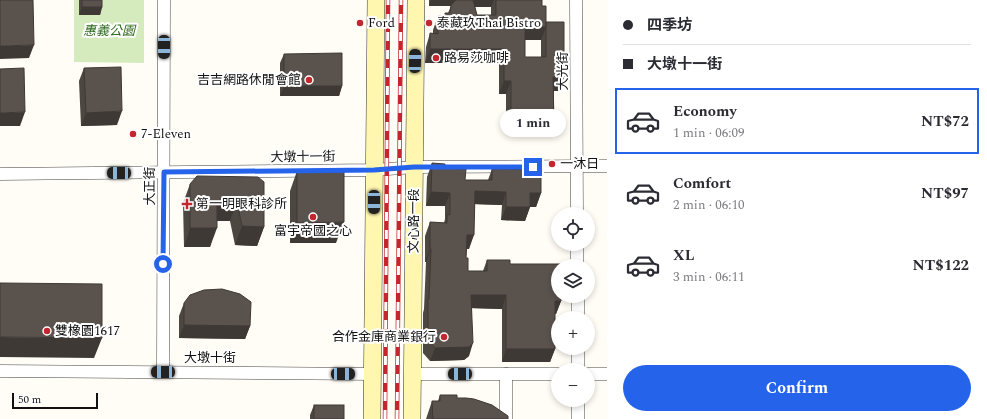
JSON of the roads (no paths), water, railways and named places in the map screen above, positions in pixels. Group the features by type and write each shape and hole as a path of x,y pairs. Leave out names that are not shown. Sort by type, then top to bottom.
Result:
{"main road":[{"path":"372,419 376,0"},
{"name":"文心路一段","path":"412,419 416,0"}],"street":[{"name":"大正街","path":"163,372 164,0"},
{"name":"大光街","path":"576,0 577,207"},
{"name":"大墩十一街","path":"0,174 374,170 414,167 607,166"},
{"name":"大墩十街","path":"0,371 373,374"},
{"path":"413,374 551,374"},
{"path":"506,374 506,419"},
{"path":"595,374 607,374"},
{"path":"578,407 578,419"}],"railway":[{"path":"385,419 388,0"},
{"path":"397,419 401,0"}],"place":[{"name":"Ford","path":"360,23"},
{"name":"泰藏玖Thai Bistro","path":"429,23"},
{"name":"路易莎咖啡","path":"436,58"},
{"name":"吉吉網路休閒會館","path":"309,80"},
{"name":"7-Eleven","path":"133,134"},
{"name":"一沐日","path":"552,164"},
{"name":"第一明眼科診所","path":"187,204"},
{"name":"富宇帝國之心","path":"313,217"},
{"name":"雙橡園1617","path":"47,331"},
{"name":"合作金庫商業銀行","path":"444,337"}],"park label":[{"name":"惠義公園","path":"109,31"}]}
